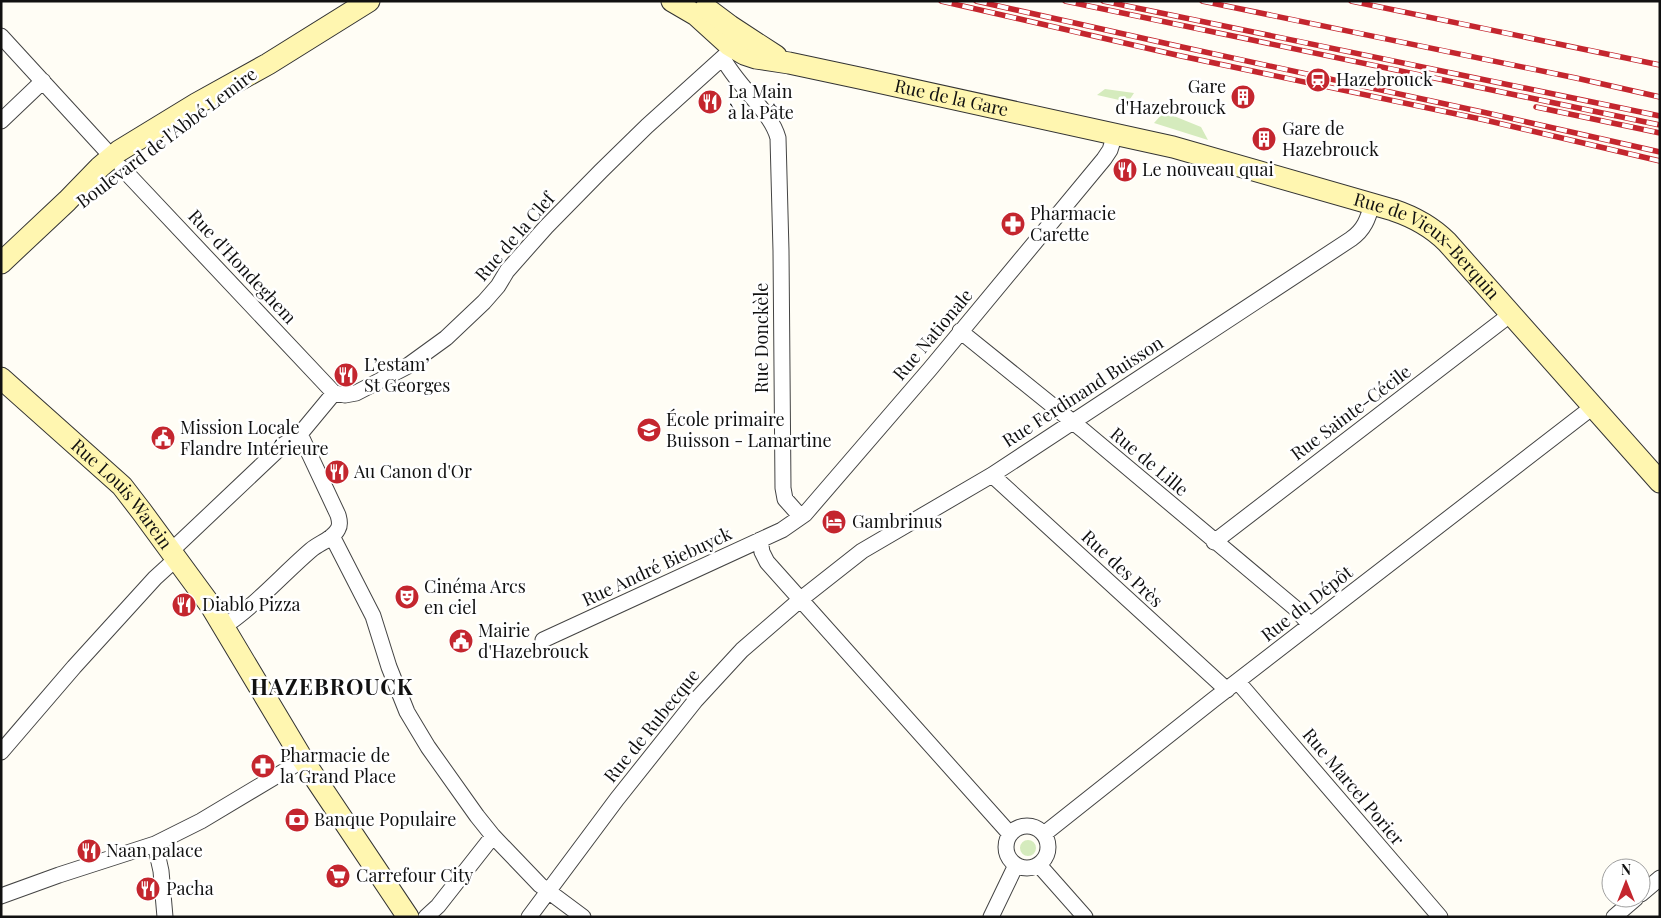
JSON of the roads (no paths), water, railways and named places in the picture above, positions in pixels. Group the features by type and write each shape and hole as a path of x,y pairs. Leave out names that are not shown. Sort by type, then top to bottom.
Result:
{"main road":[{"name":"Boulevard de l'Abbé Lemire","path":"1,263 117,162 212,108 268,64 369,1"},
{"path":"672,1 696,15 725,42 734,47"},
{"path":"696,1 734,47"},
{"name":"Rue de la Gare","path":"734,47 756,58 1115,134"},
{"name":"Rue de Vieux-Berquin","path":"1115,134 1204,155 1372,204 1421,221 1435,230 1660,482"},
{"name":"Boulevard de l'Abbé Lemire","path":"1,275 84,199 117,162"},
{"name":"Rue Louis Warein","path":"1,378 122,486 174,554 223,627 303,760 408,917"}],"street":[{"name":"Rue d'Hondeghem","path":"1,36 334,393"},
{"name":"Rue Donckèle","path":"734,47 731,74 774,128 778,138 782,488 785,499 801,517"},
{"name":"Rue de la Clef","path":"334,393 345,395 364,389 406,367 446,338 484,302 498,286 507,271 600,171 646,126 734,47"},
{"path":"1,121 44,81"},
{"name":"Rue Nationale","path":"760,540 782,530 801,517 930,369 1108,155 1115,134"},
{"name":"Rue Ferdinand Buisson","path":"801,598 862,551 992,475 1357,235 1366,224 1372,204"},
{"name":"Rue Sainte-Cécile","path":"1214,542 1511,314"},
{"name":"Rue de Lille","path":"960,331 1295,608 1310,626"},
{"path":"4,749 174,554 283,445 300,434 334,393"},
{"name":"Rue du Dépôt","path":"1044,834 1594,406"},
{"path":"223,627 315,547 332,536 339,528 339,518 300,434"},
{"name":"Rue des Près","path":"992,475 1232,686"},
{"path":"332,536 373,616 389,668 410,717 437,760 493,836 548,891 583,917"},
{"path":"760,540 762,552 768,562 1010,834"},
{"name":"Rue André Biebuyck","path":"544,640 760,540"},
{"name":"Rue de Rubecque","path":"529,917 617,800 711,682 742,650 801,598"},
{"name":"Rue Marcel Porier","path":"1232,686 1440,917"},
{"path":"1,896 155,844 201,821 303,760"},
{"path":"1027,825 1036,827 1044,834 1048,841 1049,849 1046,857 1039,865 1026,868 1016,865 1008,857 1006,841 1010,834 1019,827 1027,825"},
{"path":"426,917 438,906 493,836"},
{"path":"155,844 160,862 165,917"},
{"path":"991,917 1016,865"},
{"path":"1039,865 1085,917"},
{"path":"1614,917 1624,908"}],"railway":[{"path":"941,1 1181,56 1485,120 1660,161"},
{"path":"976,1 1660,152"},
{"path":"1065,1 1660,125"},
{"path":"1103,1 1660,116"},
{"path":"1202,1 1660,97"},
{"path":"1351,1 1660,65"},
{"path":"1536,107 1660,133"}],"place":[{"name":"Hazebrouck","path":"1318,80"},
{"name":"Gare d'Hazebrouck","path":"1243,97"},
{"name":"La Main à la Pâte","path":"710,102"},
{"name":"Gare de Hazebrouck","path":"1264,139"},
{"name":"Le nouveau quai","path":"1125,170"},
{"name":"Pharmacie Carette","path":"1013,224"},
{"name":"L’estam’ St Georges","path":"346,375"},
{"name":"École primaire Buisson - Lamartine","path":"649,430"},
{"name":"Mission Locale Flandre Intérieure","path":"163,438"},
{"name":"Au Canon d'Or","path":"337,472"},
{"name":"Gambrinus","path":"834,522"},
{"name":"Cinéma Arcs en ciel","path":"407,597"},
{"name":"Diablo Pizza","path":"184,605"},
{"name":"Mairie d'Hazebrouck","path":"461,641"},
{"name":"Pharmacie de la Grand Place","path":"263,766"},
{"name":"Banque Populaire","path":"297,820"},
{"name":"Naan palace","path":"89,851"},
{"name":"Carrefour City","path":"338,876"},
{"name":"Pacha","path":"148,889"}],"district":[{"name":"HAZEBROUCK","path":"332,687"}]}
